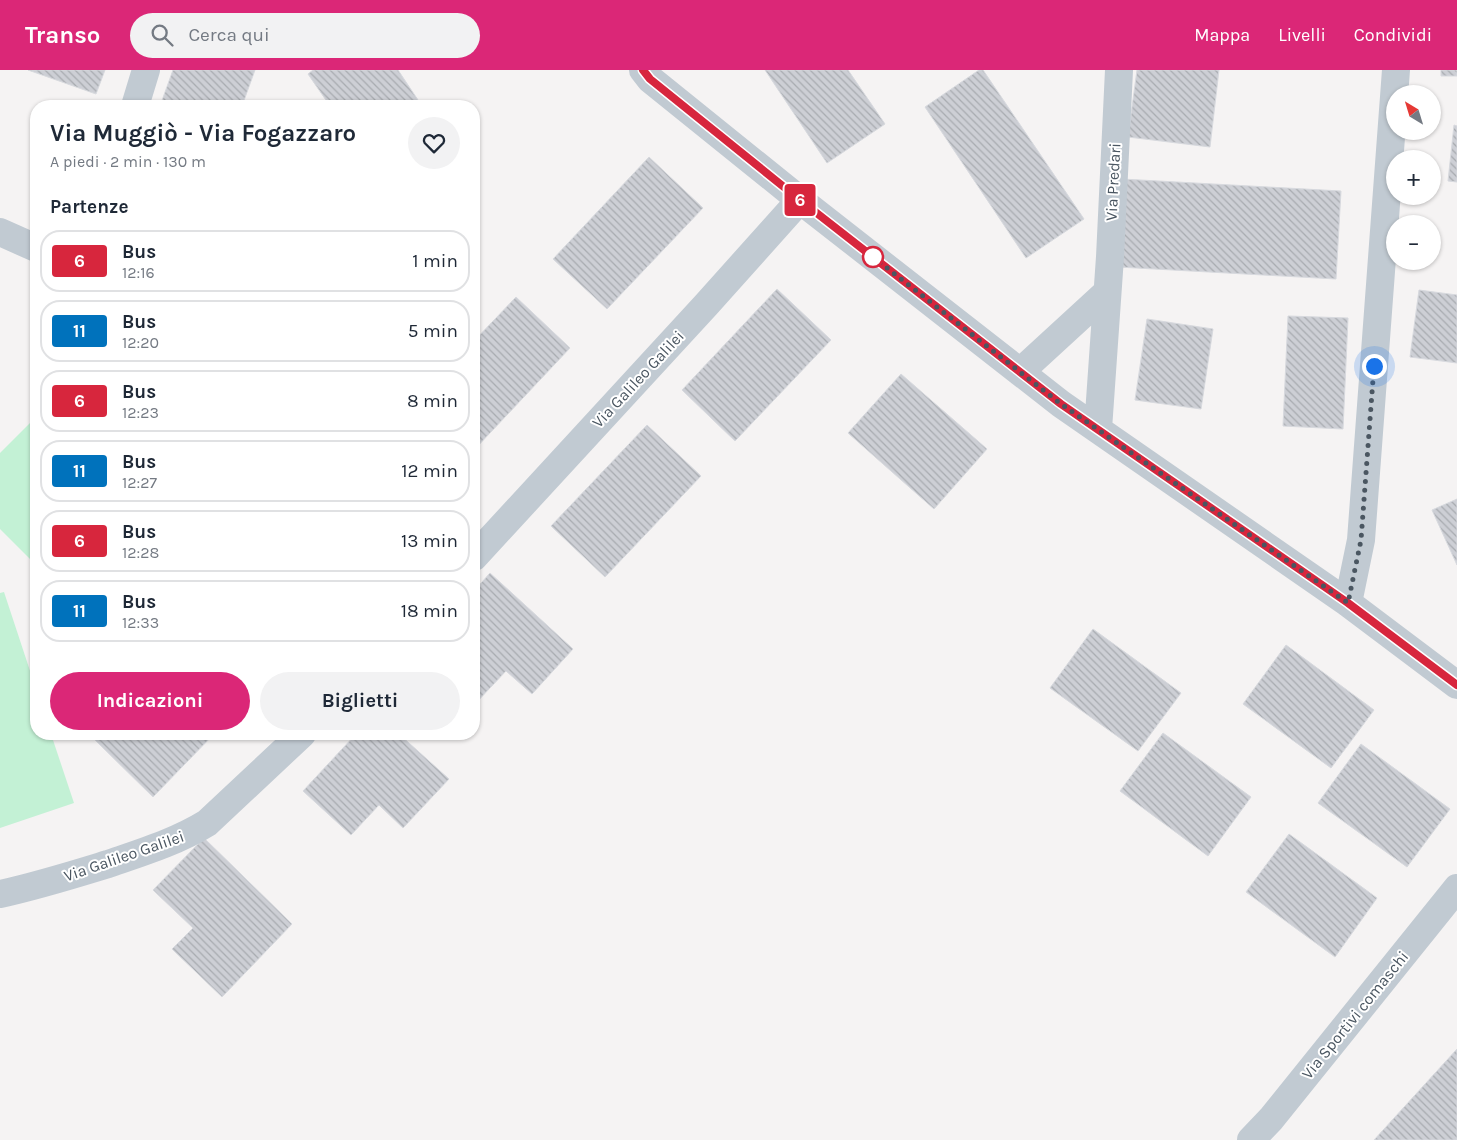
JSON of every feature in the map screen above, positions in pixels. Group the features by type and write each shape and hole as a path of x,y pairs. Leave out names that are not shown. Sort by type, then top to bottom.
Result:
{"street":[{"path":"137,100 146,70"},
{"path":"643,70 650,79 800,200 1020,372 1098,429 1348,603 1457,685"},
{"name":"Via Predari","path":"1098,429 1105,294 1110,257 1119,70"},
{"path":"1348,603 1361,540 1396,70"},
{"name":"Via Galileo Galilei","path":"480,550 800,200"},
{"path":"0,232 30,245"},
{"path":"1020,372 1105,294"},
{"name":"Via Galileo Galilei","path":"0,894 43,884 169,844 189,834 208,823 296,740"},
{"name":"Via Sportivi comaschi","path":"1251,1140 1271,1119 1457,888"}],"green space":[{"path":"30,423 30,559 0,529 0,453"},
{"path":"4,592 30,671 30,740 53,740 74,803 0,828 0,593"}],"building":[{"path":"28,70 105,70 96,94"},
{"path":"173,70 255,70 244,100 162,100"},
{"path":"313,70 398,70 418,100 326,100 308,74"},
{"path":"765,70 848,70 885,124 827,163"},
{"path":"979,70 983,70 1084,219 1026,258 925,107"},
{"path":"1137,70 1219,70 1210,147 1128,137"},
{"path":"1441,70 1457,70 1457,76 1441,76"},
{"path":"1454,125 1457,126 1457,182 1448,181"},
{"path":"649,157 703,208 607,309 553,259"},
{"path":"1122,179 1341,191 1336,279 1118,267"},
{"path":"777,289 831,340 735,441 682,390"},
{"path":"1419,290 1457,295 1457,363 1410,357"},
{"path":"516,297 570,348 480,444 480,335"},
{"path":"1288,316 1348,318 1343,429 1283,426"},
{"path":"1147,319 1213,329 1201,409 1135,400"},
{"path":"901,374 987,449 934,509 848,433"},
{"path":"647,425 701,476 605,577 551,526"},
{"path":"1457,499 1457,565 1432,510"},
{"path":"490,573 573,649 532,694 506,671 480,699 480,584"},
{"path":"1093,629 1181,693 1138,751 1050,688"},
{"path":"1286,645 1374,710 1331,768 1243,704"},
{"path":"1163,733 1251,797 1208,856 1120,791"},
{"path":"95,740 208,740 153,797"},
{"path":"350,740 406,740 449,779 403,828 379,805 351,835 303,791"},
{"path":"1361,744 1450,809 1407,867 1318,803"},
{"path":"1289,834 1377,898 1335,957 1246,892"},
{"path":"204,838 292,924 222,997 172,949 193,928 153,890"},
{"path":"1457,1049 1457,1140 1374,1140"}],"bus line":[{"name":"6","path":"643,70 650,79 800,200 1061,404 1348,603 1457,685"}],"route":[{"path":"873,257 1061,404 1348,603 1361,540 1374,366"}]}
